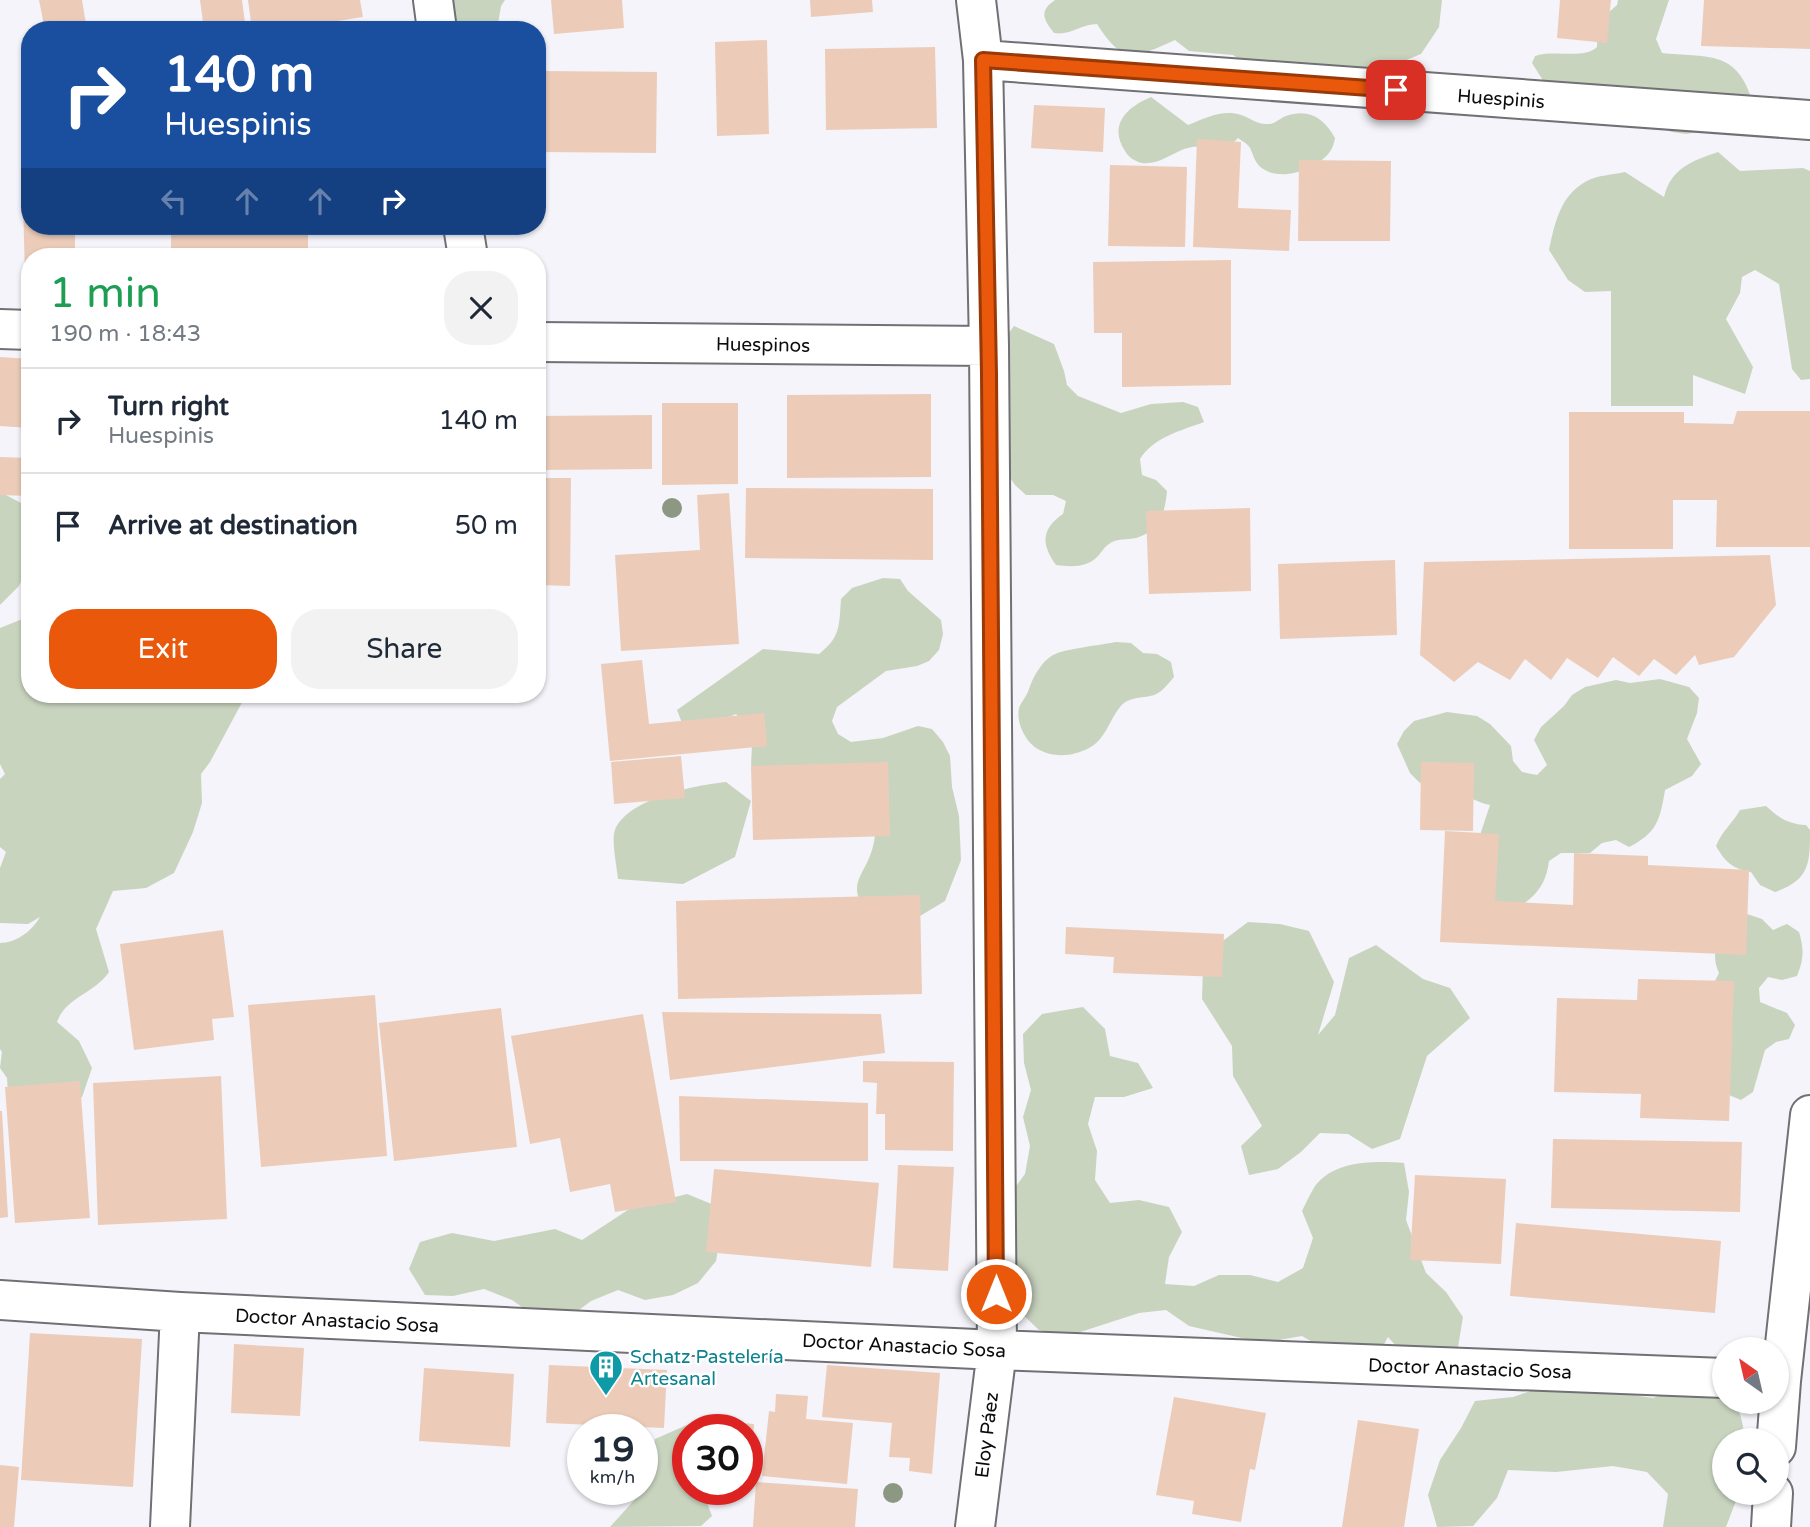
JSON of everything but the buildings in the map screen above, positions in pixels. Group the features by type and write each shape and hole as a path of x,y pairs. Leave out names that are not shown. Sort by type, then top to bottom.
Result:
{"street":[{"path":"433,0 436,21"},
{"name":"Eloy Páez","path":"975,1527 997,1350 989,346 983,60 976,0"},
{"name":"Huespinis","path":"983,60 1810,120"},
{"path":"0,329 21,330"},
{"name":"Huespinos","path":"546,342 989,346"},
{"path":"1789,1381 1810,1115"},
{"name":"Doctor Anastacio Sosa","path":"0,1300 180,1312 997,1350 1712,1378"},
{"path":"170,1527 180,1312"},
{"path":"1770,1527 1772,1505"}],"green space":[{"path":"422,0 505,0 498,21 434,21"},
{"path":"1055,0 1442,0 1439,27 1421,54 1377,72 1257,72 1233,55 1189,51 1175,40 1140,54 1123,52 1106,37 1097,24 1065,33 1054,33 1044,15"},
{"path":"1618,0 1669,0 1656,39 1662,53 1705,56 1727,63 1744,82 1751,97 1715,129 1686,134 1672,132 1544,82 1532,63 1535,56 1584,53 1597,47 1598,22 1617,5"},
{"path":"1151,97 1188,125 1214,115 1228,113 1269,124 1286,116 1302,113 1321,120 1335,138 1329,153 1323,159 1290,174 1273,173 1262,168 1249,146 1238,138 1228,148 1190,147 1159,161 1140,162 1125,151 1120,142 1119,125 1134,106"},
{"path":"1718,152 1740,171 1803,168 1810,171 1810,379 1801,380 1792,369 1779,284 1755,270 1742,277 1740,293 1726,319 1753,367 1745,394 1693,375 1693,406 1611,406 1611,291 1585,292 1568,280 1549,250 1560,211 1571,194 1587,181 1625,172 1664,197 1677,172"},
{"path":"1014,326 1054,344 1067,385 1078,396 1121,413 1151,404 1183,402 1198,407 1204,422 1160,440 1140,459 1142,475 1156,480 1167,491 1163,514 1156,526 1136,538 1112,542 1094,560 1084,565 1056,565 1046,544 1047,531 1063,514 1066,501 1053,495 1026,495 1006,472 1009,382 1005,338"},
{"path":"0,492 21,503 21,582 0,605"},
{"path":"883,578 900,579 908,591 941,620 943,634 939,650 929,661 917,666 886,671 837,707 832,721 838,734 851,742 883,738 918,726 932,729 950,756 952,787 959,816 961,860 945,901 920,916 863,907 859,898 857,884 873,845 876,811 756,781 751,765 750,735 736,714 696,731 682,723 677,710 763,649 819,654 835,636 841,599 852,588"},
{"path":"21,620 21,703 242,703 201,774 202,803 193,832 174,873 146,888 113,891 96,929 109,972 96,986 73,1001 57,1022 79,1041 92,1068 82,1097 70,1106 8,1093 7,1078 0,1068 0,943 23,935 40,917 28,924 0,923 0,868 6,852 0,847 0,779 5,774 0,764 0,628"},
{"path":"1116,642 1131,643 1143,653 1157,654 1171,662 1174,677 1157,694 1124,703 1105,733 1089,748 1062,755 1036,748 1023,731 1018,711 1041,666 1058,653"},
{"path":"1660,679 1689,687 1699,698 1697,713 1687,739 1701,764 1692,776 1665,790 1659,818 1651,831 1629,847 1616,840 1602,843 1590,853 1561,853 1549,861 1540,888 1518,908 1490,903 1476,847 1490,805 1440,784 1420,783 1410,773 1397,744 1404,731 1414,721 1447,712 1477,716 1490,724 1511,746 1513,761 1522,772 1537,775 1547,765 1534,740 1541,727 1572,695 1585,687 1616,680 1630,683"},
{"path":"726,782 751,801 735,857 683,884 618,879 614,834 622,819 647,802 663,796 697,786"},
{"path":"1766,806 1784,820 1806,825 1810,830 1806,869 1795,882 1775,892 1760,885 1751,872 1730,864 1716,846 1740,810"},
{"path":"1747,914 1762,919 1773,930 1787,924 1799,932 1802,954 1797,976 1782,980 1768,977 1759,988 1760,1002 1787,1013 1795,1025 1789,1039 1776,1042 1765,1050 1753,1092 1741,1100 1729,1095 1706,999 1719,973 1715,954 1717,947"},
{"path":"1248,922 1280,924 1309,931 1334,982 1318,1035 1335,1015 1349,958 1376,945 1423,979 1450,988 1470,1018 1427,1056 1400,1139 1372,1149 1348,1134 1320,1133 1278,1169 1249,1175 1241,1146 1262,1126 1233,1076 1232,1046 1202,999 1203,967 1220,943"},
{"path":"1083,1007 1105,1029 1110,1056 1138,1063 1153,1088 1124,1097 1095,1097 1088,1124 1097,1151 1095,1180 1110,1203 1139,1200 1169,1207 1182,1232 1169,1257 1165,1284 1194,1286 1219,1275 1250,1275 1278,1282 1303,1268 1313,1238 1302,1211 1323,1177 1356,1164 1404,1163 1409,1192 1406,1220 1426,1273 1446,1292 1463,1317 1458,1347 1434,1363 1406,1357 1388,1337 1373,1364 1326,1350 1302,1336 1273,1341 1246,1339 1189,1326 1166,1310 1139,1313 1068,1336 1039,1330 1019,1311 1018,1282 1000,1259 1007,1198 1025,1174 1030,1146 1023,1117 1031,1090 1024,1063 1023,1034 1042,1014"},
{"path":"687,1194 714,1205 721,1233 716,1261 698,1283 673,1295 645,1300 618,1290 591,1301 567,1319 535,1316 512,1300 484,1289 453,1296 425,1295 409,1269 420,1242 452,1233 494,1241 555,1229 582,1240 631,1208"},
{"path":"1536,1389 1594,1389 1653,1398 1673,1391 1712,1393 1712,1414 1739,1414 1743,1428 1712,1428 1712,1505 1734,1505 1726,1527 1663,1527 1668,1494 1647,1472 1613,1466 1556,1472 1508,1470 1497,1498 1473,1526 1437,1527 1428,1495 1440,1460 1475,1401 1513,1397"},
{"path":"672,1432 672,1505 708,1505 712,1516 701,1526 610,1527 630,1505 658,1505 658,1438"}],"place":[{"name":"Schatz Pastelería Artesanal","path":"606,1397"}],"route":[{"path":"996,1294 989,374 983,60 1396,90"}]}
